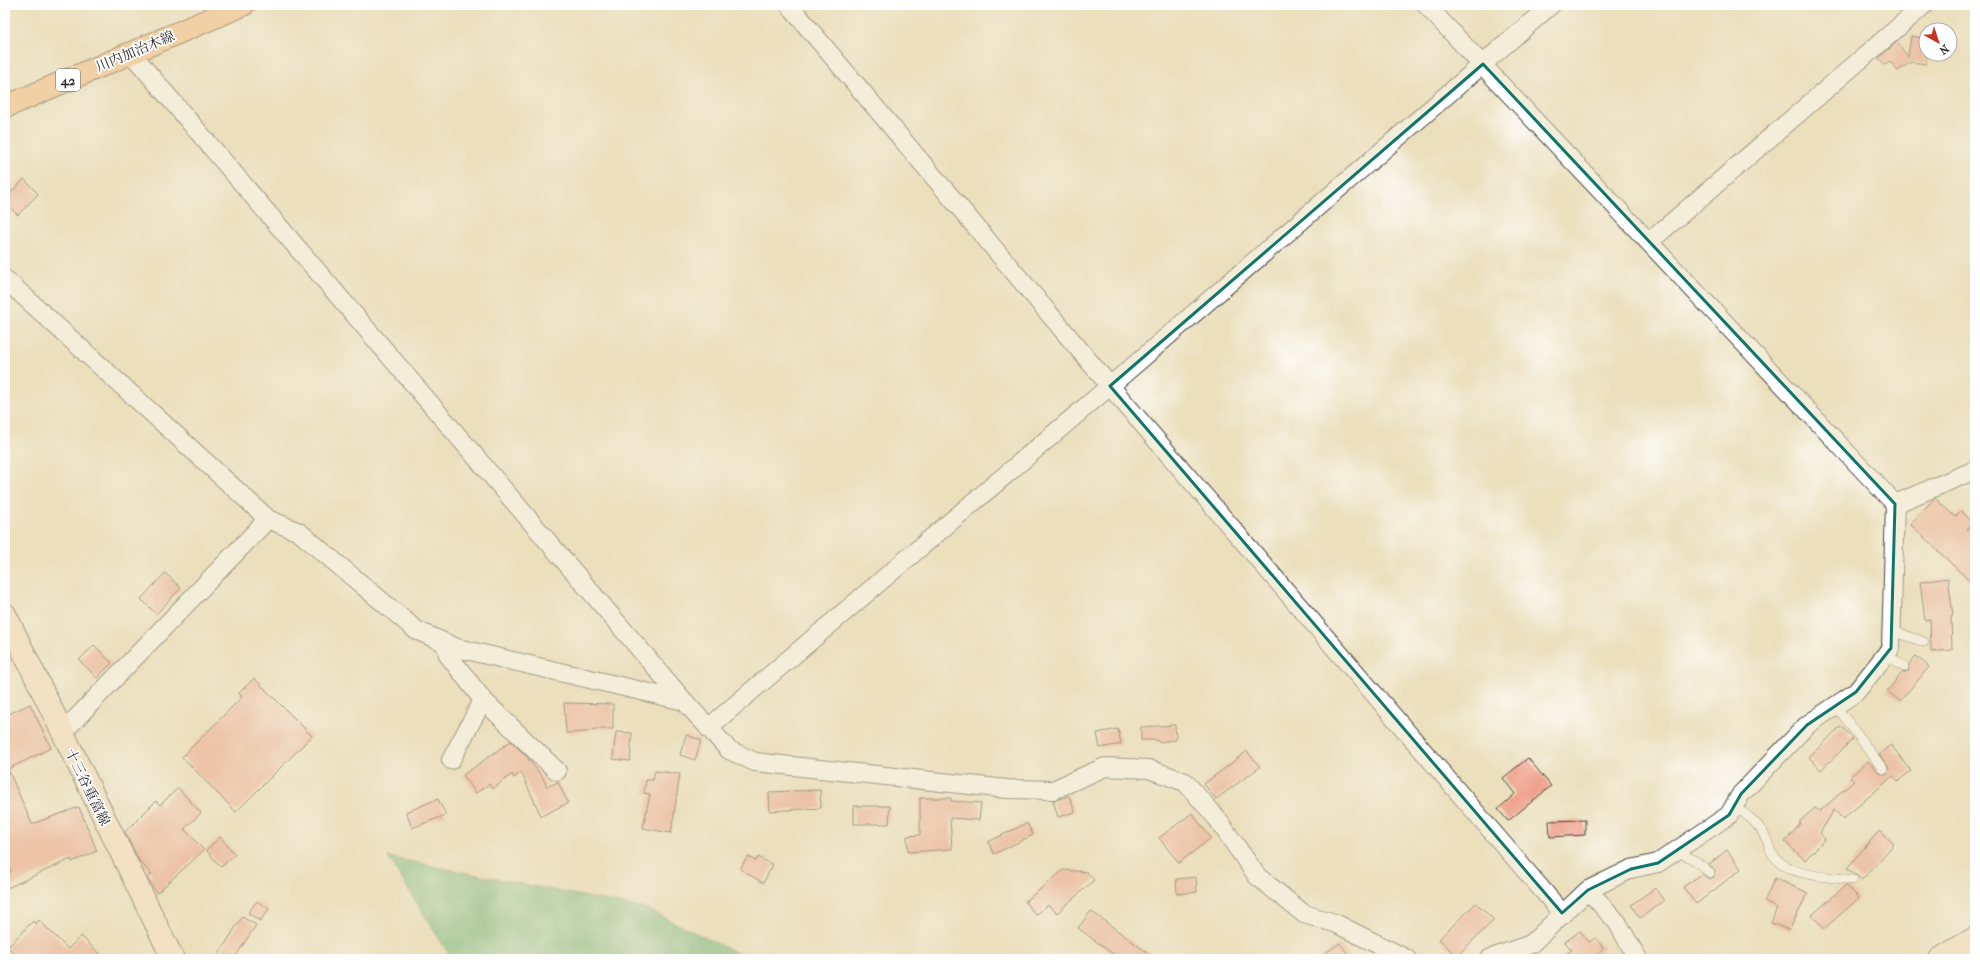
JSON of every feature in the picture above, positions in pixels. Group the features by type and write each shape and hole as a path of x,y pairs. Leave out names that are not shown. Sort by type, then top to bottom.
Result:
{"main road":[{"name":"川内加治木線","path":"5,107 243,5"},
{"name":"十三谷重富線","path":"5,614 173,959"},
{"path":"1940,959 1975,938"}],"street":[{"path":"789,5 1110,386 1562,913"},
{"path":"1426,5 1895,504 1891,648 1856,692 1807,725 1741,794 1729,815 1658,863 1631,868 1588,890 1531,944 1489,959"},
{"path":"708,728 1110,386 1552,5"},
{"path":"1649,242 1924,5"},
{"path":"131,53 684,701 729,750 755,762 1007,789 1053,790 1105,767 1150,769 1186,782 1216,816 1257,876 1304,914 1336,923 1407,959"},
{"path":"5,279 268,519 299,532 416,630 457,648 684,701"},
{"path":"1895,504 1975,470"},
{"path":"62,733 268,519"},
{"path":"445,642 448,655 483,700 557,771"},
{"path":"451,760 483,700"},
{"path":"1588,890 1617,922 1638,959"}],"lane":[{"path":"1891,630 1924,642"},
{"path":"1886,654 1904,667"},
{"path":"1836,706 1883,769"},
{"path":"1734,807 1749,815 1766,838 1773,855 1787,867 1800,872 1853,880"},
{"path":"1677,851 1696,861 1710,873"}],"highlighted area":[{"path":"1483,64 1895,504 1891,648 1856,692 1807,725 1741,794 1729,815 1658,863 1631,869 1588,890 1562,913 1110,386"}],"green space":[{"path":"388,857 647,909 749,959 452,959"}],"building":[{"path":"1911,36 1918,37 1918,62 1926,62 1926,64 1911,62 1898,71 1890,61 1884,65 1879,58 1897,42 1908,57"},
{"path":"24,179 38,194 18,215 5,203 5,199"},
{"path":"1935,498 1955,517 1961,511 1973,523 1967,529 1975,536 1975,586 1910,524"},
{"path":"165,573 181,588 156,614 141,599"},
{"path":"1948,578 1953,616 1951,616 1952,650 1931,652 1930,619 1925,620 1920,582"},
{"path":"94,645 112,663 97,678 79,660"},
{"path":"1916,656 1929,667 1900,701 1887,691 1902,673 1909,671 1909,664"},
{"path":"254,678 312,736 236,812 182,757 242,697 239,693"},
{"path":"564,703 613,704 613,729 595,729 585,732 566,733"},
{"path":"30,704 51,748 8,769 32,824 79,807 97,851 72,862 71,859 5,889 5,874 11,872 5,858 5,716"},
{"path":"1175,725 1176,740 1158,742 1157,740 1141,740 1141,727"},
{"path":"1841,726 1853,739 1821,770 1809,757"},
{"path":"1118,729 1121,744 1100,748 1097,733"},
{"path":"616,732 632,733 630,761 613,759"},
{"path":"686,735 701,740 695,760 680,755"},
{"path":"511,741 528,758 543,778 547,787 558,782 568,803 541,816 521,772 514,778 512,774 493,789 489,784 476,793 463,775"},
{"path":"1891,745 1911,771 1898,781 1893,776 1843,819 1834,810 1820,833 1825,839 1805,860 1785,842 1801,823 1799,822 1815,808 1820,811 1854,781 1850,777 1868,761 1880,774 1887,774 1889,768 1879,754"},
{"path":"1247,751 1260,767 1216,799 1204,784"},
{"path":"1528,758 1551,786 1508,821 1498,809 1515,794 1503,778"},
{"path":"655,771 680,774 671,833 643,828 650,794 644,793 646,780 653,780"},
{"path":"178,788 201,813 184,829 204,850 157,893 147,878 152,874 139,861 125,832 156,801 160,805"},
{"path":"820,790 821,808 770,811 769,792"},
{"path":"1069,796 1075,812 1058,817 1053,801"},
{"path":"920,798 951,798 951,801 981,803 979,820 950,818 952,849 908,852 907,836 920,835"},
{"path":"438,799 446,815 412,828 406,812"},
{"path":"854,806 890,806 889,824 854,824"},
{"path":"1192,813 1211,838 1179,863 1159,838"},
{"path":"1585,820 1585,835 1550,837 1549,821"},
{"path":"1027,823 1033,835 994,854 988,842"},
{"path":"1879,831 1894,844 1862,880 1847,868"},
{"path":"220,837 235,854 221,867 206,850"},
{"path":"1727,850 1741,869 1696,904 1683,887 1702,874 1709,879 1714,877 1715,871 1709,864"},
{"path":"748,856 756,861 758,857 773,865 763,883 740,869"},
{"path":"1063,870 1087,872 1094,880 1057,913 1048,905 1036,915 1025,902"},
{"path":"1196,877 1197,892 1177,894 1176,879"},
{"path":"1775,878 1808,893 1789,930 1771,923 1777,908 1764,902"},
{"path":"1846,885 1859,898 1824,929 1812,915"},
{"path":"1655,888 1664,901 1640,918 1631,905"},
{"path":"257,901 269,909 260,921 248,913"},
{"path":"1476,903 1494,920 1457,956 1439,939"},
{"path":"1091,911 1156,959 1120,959 1078,928"},
{"path":"242,917 256,925 234,959 216,959"},
{"path":"39,920 68,949 81,936 105,959 20,959 8,947 33,921 36,924"},
{"path":"1580,931 1589,942 1596,938 1603,948 1598,953 1603,959 1558,959 1572,950 1565,942"},
{"path":"1340,943 1351,959 1317,959"}]}
